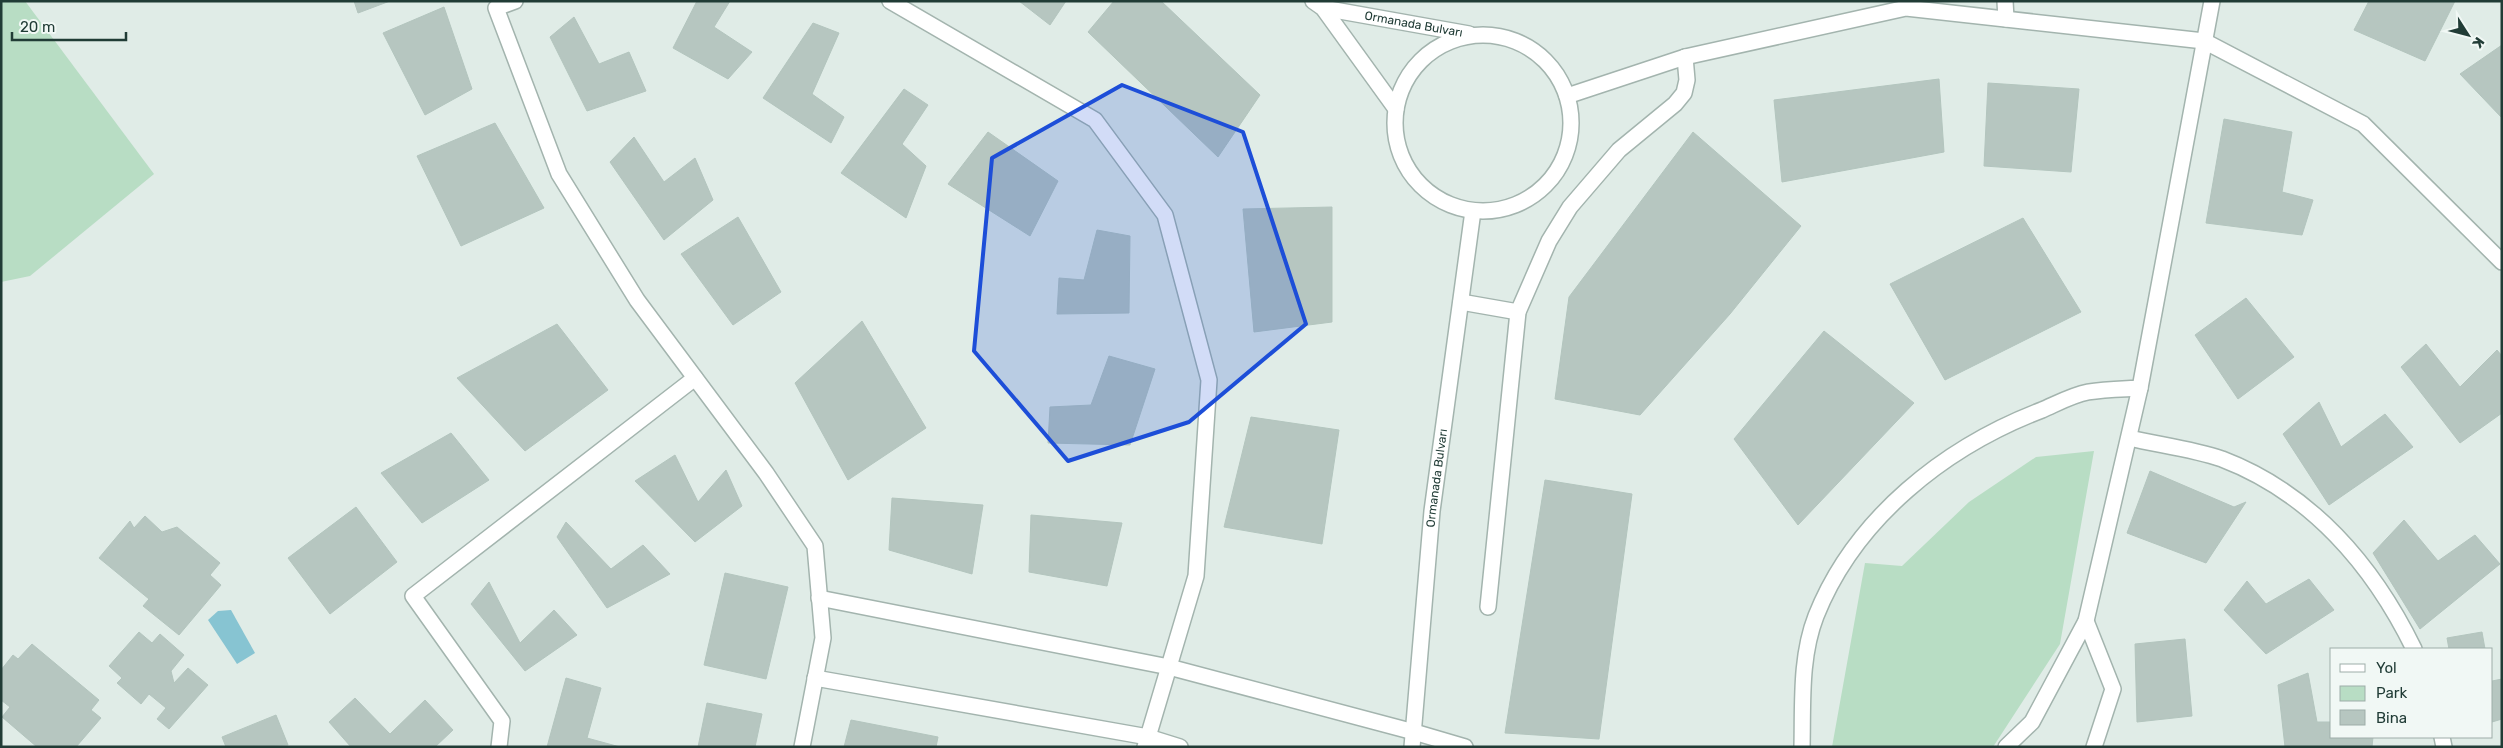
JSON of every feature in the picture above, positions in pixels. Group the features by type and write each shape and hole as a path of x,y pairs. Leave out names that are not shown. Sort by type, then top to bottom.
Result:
{"street":[{"path":"515,1 496,8 559,174 637,300 766,473 815,546 823,638 802,747"},
{"path":"890,1 1095,120 1165,215 1209,380 1196,576 1147,742"},
{"path":"2005,1 2006,19"},
{"path":"2006,747 2032,722 2086,621 2140,388 2212,1"},
{"path":"1567,96 1685,57 1907,4 2006,19 2204,41 2363,124 2502,262"},
{"name":"Ormanada Bulvarı","path":"1318,5 1475,35"},
{"name":"Ormanada Bulvarı","path":"1318,5 1396,109"},
{"path":"1475,35 1504,37 1531,49 1553,69 1567,96 1571,125 1566,154 1551,180 1529,199 1502,210 1474,211 1446,204 1422,188 1404,165 1395,138 1396,109 1405,82 1422,59 1446,43 1475,35"},
{"path":"1488,607 1518,312 1549,241 1570,207 1618,150 1675,104 1684,93 1688,80 1685,57"},
{"name":"Ormanada Bulvarı","path":"1413,739 1432,511 1474,211"},
{"path":"1461,302 1518,312"},
{"path":"499,747 502,721 413,596 695,378"},
{"path":"1802,747 1804,670 1816,617 1840,566 1872,526 1928,472 1973,442 2029,414 2086,392 2140,388"},
{"path":"2129,438 2221,459 2273,483 2315,513 2355,554 2396,611 2414,648"},
{"path":"820,598 1169,667 1413,739 1465,747"},
{"path":"2086,621 2113,689 2094,747"},
{"path":"815,678 1180,747"}],"highlighted area":[{"path":"1122,85 1243,132 1306,324 1189,422 1068,461 974,351 992,158"}],"green space":[{"path":"1,1 25,1 154,174 30,276 1,282"},
{"path":"2094,451 2060,644 1993,747 1832,747 1865,563 1902,566 1969,502 2036,457"}],"water":[{"path":"231,610 255,653 237,664 208,620 218,611"}],"building":[{"path":"354,1 390,1 358,13"},
{"path":"697,1 730,1 714,27 752,52 728,79 673,48"},
{"path":"1019,1 1066,1 1050,25"},
{"path":"1114,1 1161,1 1260,95 1218,157 1088,32"},
{"path":"2369,1 2455,1 2425,61 2354,30"},
{"path":"444,7 472,89 425,115 383,33"},
{"path":"574,17 599,64 629,52 646,91 587,111 550,37"},
{"path":"813,23 839,33 812,94 844,117 831,143 763,98"},
{"path":"2502,45 2502,118 2460,74"},
{"path":"1939,79 1944,152 1782,182 1774,100"},
{"path":"1988,83 2079,89 2071,172 1984,166"},
{"path":"904,89 928,105 902,144 926,166 906,218 841,173"},
{"path":"2224,119 2292,132 2282,192 2313,200 2302,235 2206,223"},
{"path":"495,123 544,208 461,246 417,156"},
{"path":"988,132 1058,181 1030,236 948,184"},
{"path":"1693,132 1801,226 1730,314 1640,415 1555,399 1569,297"},
{"path":"634,137 664,182 695,158 713,200 664,240 610,162"},
{"path":"1332,207 1332,322 1254,332 1243,209"},
{"path":"738,217 781,292 733,325 681,254"},
{"path":"2023,218 2081,312 1945,380 1890,284"},
{"path":"1097,230 1130,236 1129,313 1057,314 1059,278 1084,280"},
{"path":"2246,298 2294,357 2238,399 2195,335"},
{"path":"862,321 926,428 848,480 795,383"},
{"path":"557,324 608,390 525,451 457,378"},
{"path":"1824,331 1914,403 1798,525 1734,439"},
{"path":"2426,344 2460,387 2497,350 2502,356 2502,413 2460,443 2401,367"},
{"path":"1109,356 1155,369 1130,445 1048,443 1050,407 1091,405"},
{"path":"2319,402 2341,447 2385,414 2413,447 2329,505 2283,434"},
{"path":"1251,417 1339,430 1322,544 1224,527"},
{"path":"451,433 489,480 422,523 381,473"},
{"path":"675,455 698,502 726,470 742,506 695,542 635,481"},
{"path":"2150,471 2234,507 2246,502 2206,563 2127,533"},
{"path":"1545,480 1632,494 1599,739 1505,733"},
{"path":"892,498 983,505 972,574 889,550"},
{"path":"356,507 397,562 330,614 288,558"},
{"path":"1031,515 1122,523 1107,586 1029,572"},
{"path":"145,516 162,532 177,527 220,563 210,575 221,585 179,635 143,606 149,599 99,558 130,521 134,528"},
{"path":"2404,520 2438,561 2475,535 2500,564 2420,629 2373,553"},
{"path":"566,522 611,569 643,545 670,574 607,608 557,537"},
{"path":"725,573 788,587 766,679 704,665"},
{"path":"2309,579 2334,610 2266,654 2224,610 2247,581 2266,604"},
{"path":"489,582 520,643 554,610 577,635 525,671 471,604"},
{"path":"139,632 152,643 160,634 184,655 171,671 174,683 188,668 208,685 169,729 157,719 166,708 149,694 141,704 117,683 122,678 109,666"},
{"path":"2482,632 2485,648 2449,648 2447,638"},
{"path":"2185,639 2192,716 2137,722 2135,644"},
{"path":"32,644 99,700 91,710 101,718 76,747 37,747 2,717 10,707 1,700 1,670 13,655 18,659"},
{"path":"2308,673 2317,722 2330,722 2330,738 2373,738 2372,747 2285,747 2278,685"},
{"path":"566,678 601,688 587,738 620,747 547,747"},
{"path":"2502,679 2502,719 2493,722 2493,681"},
{"path":"355,698 390,734 425,700 453,730 435,747 351,747 329,722"},
{"path":"707,703 762,714 755,747 698,747"},
{"path":"276,715 288,745 226,747 222,737"},
{"path":"851,720 938,737 936,747 844,747"}]}
